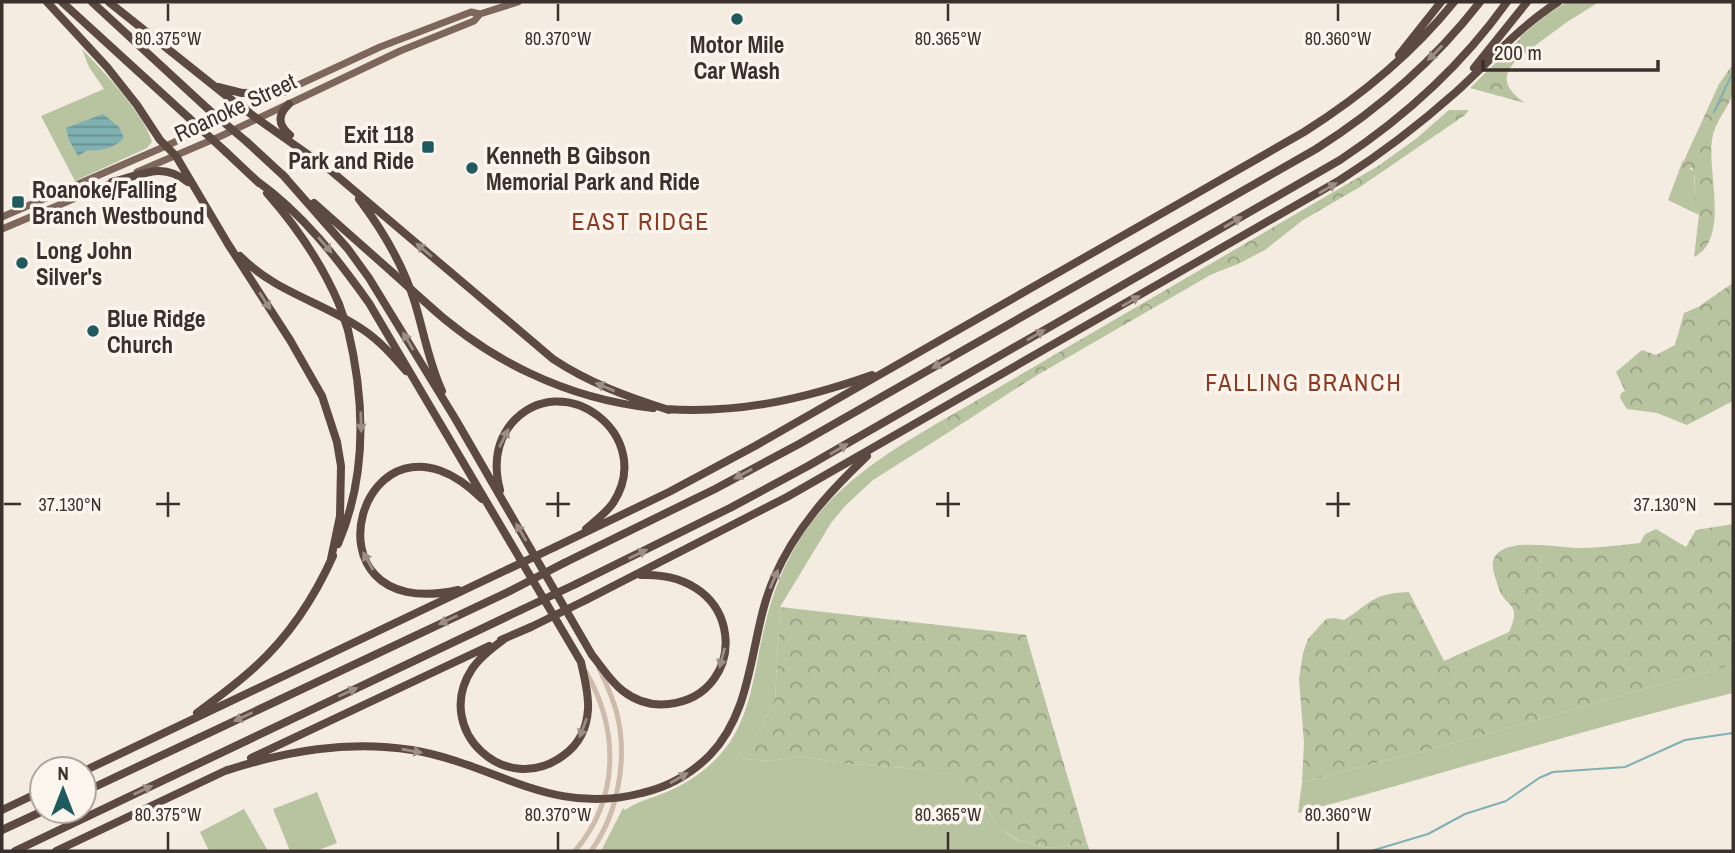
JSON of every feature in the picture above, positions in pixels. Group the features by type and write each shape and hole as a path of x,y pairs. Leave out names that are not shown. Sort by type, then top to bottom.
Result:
{"highway":[{"path":"47,2 107,67 176,156 322,396 341,466 340,516 331,559"},
{"path":"62,2 257,181 276,195 330,250 369,303 580,662 589,702 582,736 570,750 555,761 535,769 513,768 489,758 473,743 463,724 460,706 464,686 472,669 503,639"},
{"path":"92,2 452,327 474,343 530,374 562,387 608,400 669,410 718,411 806,397 892,369"},
{"path":"109,2 245,110 298,145 553,359 611,390 669,410"},
{"path":"1385,73 1440,2"},
{"path":"98,764 701,475 892,369 1304,132 1341,108 1385,73 1422,38 1454,2"},
{"path":"98,785 510,591 799,444 1325,143 1370,112 1412,77 1480,2"},
{"path":"15,851 576,584 719,514 808,466 1340,160 1409,109 1441,80 1507,2"},
{"path":"1431,113 1490,50 1527,2"},
{"path":"56,851 638,575 787,498 1340,180 1393,144 1431,113 1524,27 1558,2"},
{"path":"212,85 242,93 284,92"},
{"path":"289,104 281,114 280,122 298,145"},
{"path":"113,183 156,170 168,170 176,172 191,183"},
{"path":"282,174 321,216 369,278 456,420 592,654 622,691 635,699 651,704 687,699 705,688 717,673 725,640 723,621 715,604 688,582 659,575 638,575"},
{"path":"187,722 267,657 298,617 331,559 344,529 354,492 361,432 359,386 348,330 327,277 302,235 257,181"},
{"path":"351,188 383,232 405,275 433,372 456,420"},
{"path":"228,244 250,266 277,286 364,330 418,384"},
{"path":"504,503 496,462 500,443 511,425 529,410 546,404 568,403 589,409 604,419 617,437 622,452 623,472 619,491 609,508 575,537"},
{"path":"225,771 297,751 374,746 435,755 550,795 615,799 649,791 683,776 706,759 723,738 740,707 758,628 780,566 809,517 877,447"},
{"path":"471,587 426,595 403,592 391,587 373,571 362,552 359,533 361,515 368,498 382,482 401,471 418,467 450,474 466,484 490,508"},
{"path":"2,810 28,798"},
{"path":"2,830 28,818"}],"main road":[{"name":"Roanoke Street","path":"2,217 166,146 397,40 471,12 480,14 518,2"},
{"name":"Roanoke Street","path":"2,229 176,156 400,51 474,21 480,14"},
{"path":"400,51 406,41 437,28 443,22"},
{"path":"348,76 357,66 392,49 397,40"}],"street":[{"path":"591,851 606,826 615,799 621,755 620,725 613,699 592,654"},
{"path":"575,851 595,822 604,800 611,760 608,728 601,703 580,662"}],"green space":[{"path":"1567,2 1599,2 1525,53 1520,37 1546,15"},
{"path":"1521,38 1525,53 1511,66 1507,78 1511,91 1525,103 1470,88"},
{"path":"82,49 132,106 152,142 147,148 75,181 41,116 104,89 89,67"},
{"path":"1733,64 1733,93 1715,128 1712,140 1715,204 1711,236 1705,248 1694,257 1699,215 1692,207 1695,177 1692,168 1681,167 1719,84"},
{"path":"1449,110 1469,110 1360,187 1303,220 1265,250 1212,274 1034,377 949,432 943,420 1378,166 1417,138"},
{"path":"1683,160 1683,168 1688,167 1694,172 1695,194 1692,207 1699,215 1668,200"},
{"path":"1733,283 1733,401 1687,425 1657,413 1627,409 1620,398 1625,391 1616,372 1642,350 1656,355 1675,345 1684,313 1698,307"},
{"path":"943,420 949,432 873,480 831,523 780,607 775,699 762,728 739,753 745,759 769,761 800,757 956,775 982,799 997,827 1017,840 1049,848 1087,843 1090,851 601,851 623,808 625,810 692,779 709,766 730,742 749,700 776,587 808,527 829,502 853,480 880,459"},
{"path":"1733,524 1733,665 1485,735 1302,782 1304,743 1299,679 1308,639 1326,619 1344,620 1379,597 1409,592 1444,661 1509,632 1514,610 1501,594 1493,566 1496,555 1503,550 1523,545 1580,548 1640,543 1645,534 1656,529 1686,547 1696,530"},
{"path":"780,607 1026,635 1087,843 1049,848 1018,840 997,827 982,799 955,775 800,757 769,761 745,759 739,753 762,728 775,699"},
{"path":"1733,665 1733,693 1298,813 1302,782 1485,735"},
{"path":"317,792 337,843 316,851 290,851 273,809"},
{"path":"244,809 268,851 209,851 200,832"}],"water":[{"path":"103,114 119,127 124,138 108,148 88,150 78,156 66,128"}],"waterway":[{"path":"1714,112 1733,72"},
{"path":"1371,851 1428,834 1465,814 1506,801 1539,778 1553,772 1625,767 1685,740 1733,733"}],"place":[{"name":"Motor Mile Car Wash","path":"737,19"},
{"name":"Exit 118 Park and Ride","path":"428,147"},
{"name":"Kenneth B Gibson Memorial Park and Ride","path":"472,168"},
{"name":"Roanoke/Falling Branch Westbound","path":"18,202"},
{"name":"Long John Silver's","path":"22,263"},
{"name":"Blue Ridge Church","path":"93,331"}],"district":[{"name":"EAST RIDGE","path":"641,221"},
{"name":"FALLING BRANCH","path":"1304,382"}]}
